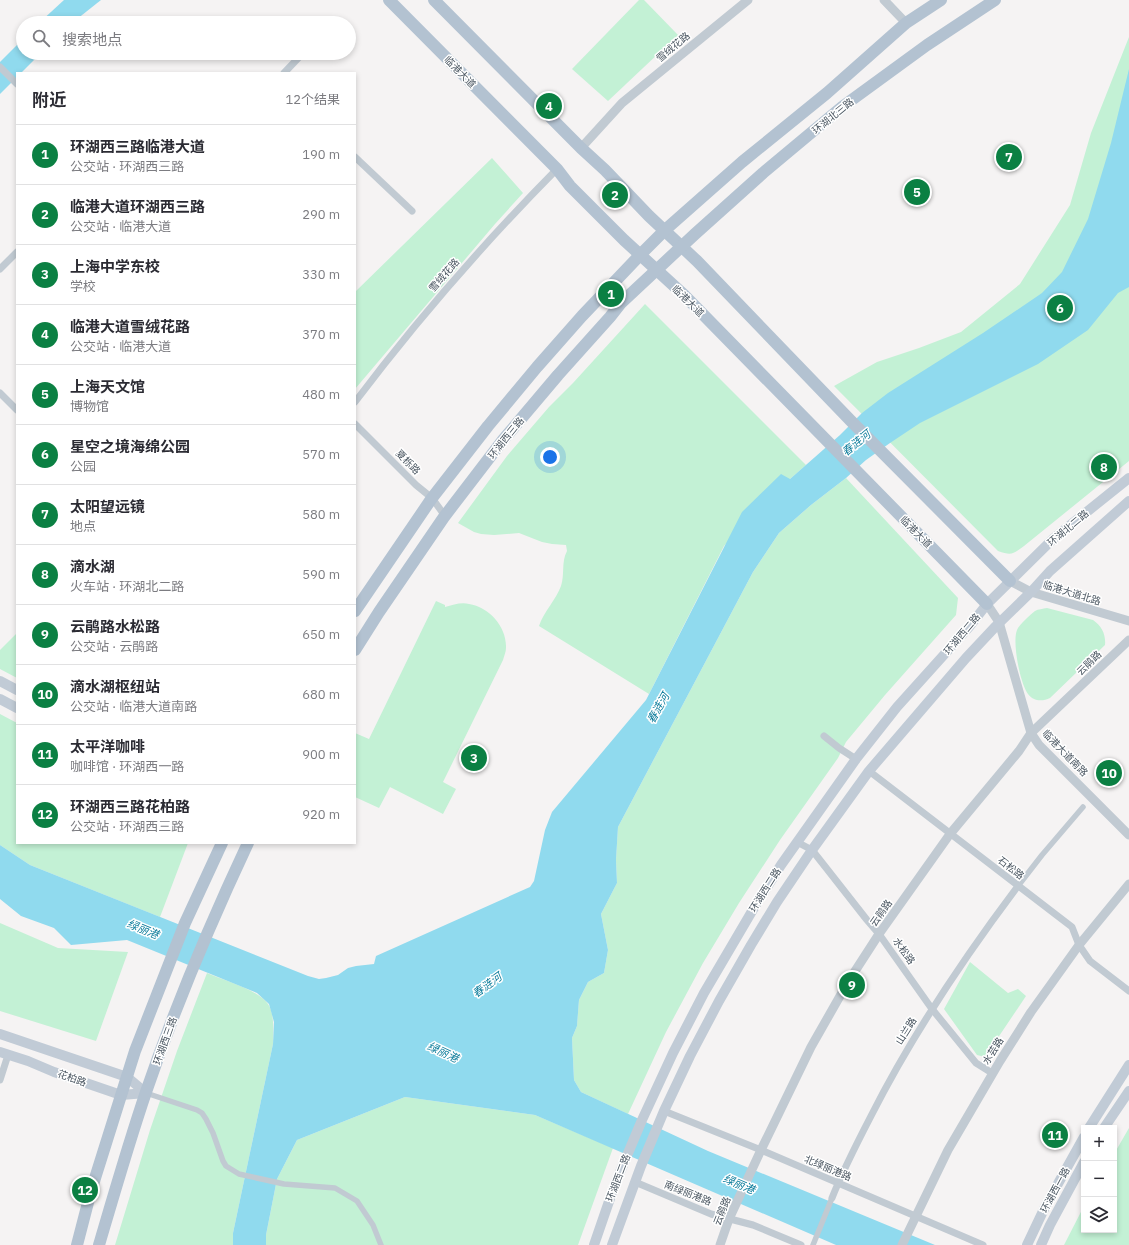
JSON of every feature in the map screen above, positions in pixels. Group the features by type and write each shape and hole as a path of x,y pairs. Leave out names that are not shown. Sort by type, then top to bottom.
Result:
{"main road":[{"name":"临港大道","path":"389,0 557,169 570,186 640,255 684,295 987,604"},
{"path":"434,0 581,148 682,246 851,421 1010,581"},
{"path":"356,609 432,498 488,426 582,316 640,255 665,230 742,162 827,93 906,23 941,0"},
{"name":"环湖北三路","path":"682,246 763,173 842,107 927,45 996,0"},
{"name":"环湖西三路","path":"356,648 379,612 445,516 503,440 621,303 682,246"},
{"name":"环湖北二路","path":"1010,581 1053,539 1129,478"},
{"name":"环湖北二路","path":"1031,592 1050,571 1129,501"},
{"name":"环湖西二路","path":"594,1245 615,1184 642,1120 673,1053 704,993 758,901 781,865 856,759 897,708 969,627 987,604 1010,581"},
{"name":"环湖西二路","path":"612,1245 657,1126 690,1056 719,1001 777,902 812,850 870,771 966,658 999,622 1031,592"},
{"path":"0,680 16,689"},
{"path":"0,699 16,707"},
{"path":"77,1245 91,1191 135,1051 185,923 222,844"},
{"name":"环湖西三路","path":"99,1245 146,1093 191,972 248,844"},
{"name":"花柏路","path":"0,1034 127,1077"},
{"name":"花柏路","path":"4,1054 28,1061 54,1072 122,1095 146,1093"},
{"path":"1091,1125 1129,1065"},
{"path":"127,1077 146,1093"},
{"path":"1106,1125 1129,1091"},
{"name":"环湖西一路","path":"1027,1245 1045,1207 1081,1142"},
{"name":"环湖西一路","path":"1041,1245 1081,1168"}],"street":[{"name":"雪绒花路","path":"581,148 622,104 748,0"},
{"path":"884,0 906,23"},
{"path":"285,72 296,60"},
{"path":"0,67 16,83"},
{"path":"356,157 412,211"},
{"name":"雪绒花路","path":"356,401 409,334 458,276 507,221 557,169"},
{"path":"0,269 16,253"},
{"path":"0,393 16,409"},
{"name":"夏栎路","path":"356,425 416,485 432,498 445,516"},
{"name":"临港大道北路","path":"1010,581 1031,592 1129,621"},
{"name":"临港大道南路","path":"987,604 999,622 1031,733 1039,745 1129,835"},
{"name":"云鹃路","path":"720,1245 729,1219 811,1047 848,982 879,934 950,834 1019,751 1031,733 1129,640"},
{"path":"824,736 856,759"},
{"name":"石松路","path":"870,771 1072,927 1079,945 1090,961 1129,991"},
{"path":"1018,886 1083,807"},
{"name":"水松路","path":"797,842 812,850 866,920 879,934 932,1009 976,1063 992,1073"},
{"name":"水芸路","path":"902,1245 948,1150 992,1073 1031,1012 1079,945 1129,884"},
{"name":"山兰路","path":"832,1198 884,1090 908,1046 965,958 1018,886"},
{"path":"0,1080 4,1054"},
{"path":"146,1093 202,1113 214,1133 223,1162 226,1166 239,1174 284,1184 335,1188 357,1202 373,1225 381,1245"},
{"name":"北绿丽港路","path":"664,1111 761,1150 983,1245"},
{"name":"南绿丽港路","path":"635,1182 711,1214 753,1225 801,1245"},
{"path":"813,1245 832,1198"}],"green space":[{"path":"639,0 644,0 678,35 608,101 572,69"},
{"path":"1129,37 1129,461 1024,546 1009,554 998,551 834,386 877,362 961,332 1020,284 1070,205 1091,133"},
{"path":"492,158 523,193 356,388 356,291"},
{"path":"645,304 806,465 790,479 724,546 649,694 539,626 561,586 564,559 567,551 566,545 542,542 519,533 494,535 481,534 474,532 458,523 507,456 549,407"},
{"path":"846,478 958,598 956,615 885,695 846,742 838,758 780,840 739,903 703,963 666,1032 628,1114 581,1092 574,1080 572,1038 577,1026 579,1000 588,982 604,973 608,950 601,914 617,883 616,860 618,827 753,572 779,533 811,505"},
{"path":"436,601 445,605 445,607 466,603 476,606 483,609 495,619 506,640 503,660 443,782 456,789 443,814 390,787 379,808 356,797 356,733 369,739"},
{"path":"1047,608 1093,620 1103,631 1105,645 1050,698 1038,700 1032,698 1025,689 1015,644 1018,628 1036,610"},
{"path":"16,634 16,677 0,669 0,650"},
{"path":"0,714 16,722 16,844 188,844 160,917 30,865 0,845"},
{"path":"0,923 58,948 128,952 96,1041 0,1011"},
{"path":"970,962 1008,993 1018,989 1026,996 985,1057 977,1055 944,1009"},
{"path":"207,973 257,994 268,1004 273,1018 273,1044 233,1233 233,1245 115,1245 150,1130 177,1051"},
{"path":"405,1097 535,1115 613,1148 578,1245 266,1245 266,1235 277,1179 297,1140"},
{"path":"1129,1128 1129,1245 1064,1245 1081,1212 1081,1233 1117,1233 1117,1149"}],"water":[{"path":"64,0 101,0 81,16 47,16"},
{"path":"16,46 16,60 34,60 22,72 16,72 16,78 0,94 0,62"},
{"path":"1129,69 1129,287 1118,293 1088,330 1038,364 920,423 866,460 779,533 753,572 618,827 616,860 617,883 601,914 608,950 604,973 588,982 579,1000 577,1026 572,1038 574,1080 581,1092 708,1151 935,1245 836,1245 535,1115 405,1097 297,1140 277,1179 266,1235 266,1245 233,1245 233,1233 273,1044 274,1022 269,1004 257,993 127,940 71,945 54,928 21,916 0,899 0,845 30,865 308,976 319,979 338,975 348,968 374,964 376,956 530,887 534,881 545,830 552,812 646,700 742,512 781,474 790,479 840,435 862,413 888,393 983,333 1042,293 1062,272 1088,219 1111,143"}],"place":[{"name":"临港大道雪绒花路","path":"549,106"},
{"name":"太阳望远镜","path":"1009,157"},
{"name":"上海天文馆","path":"917,192"},
{"name":"临港大道环湖西三路","path":"615,195"},
{"name":"环湖西三路临港大道","path":"611,294"},
{"name":"星空之境海绵公园","path":"1060,308"},
{"name":"滴水湖","path":"1104,467"},
{"name":"上海中学东校","path":"474,758"},
{"name":"滴水湖枢纽站","path":"1109,773"},
{"name":"云鹃路水松路","path":"852,985"},
{"name":"太平洋咖啡","path":"1055,1135"},
{"name":"环湖西三路花柏路","path":"85,1190"}],"water label":[{"name":"春涟河","path":"856,443"},
{"name":"春涟河","path":"658,708"},
{"name":"绿丽港","path":"143,929"},
{"name":"春涟河","path":"487,985"},
{"name":"绿丽港","path":"443,1052"},
{"name":"绿丽港","path":"739,1184"}]}
